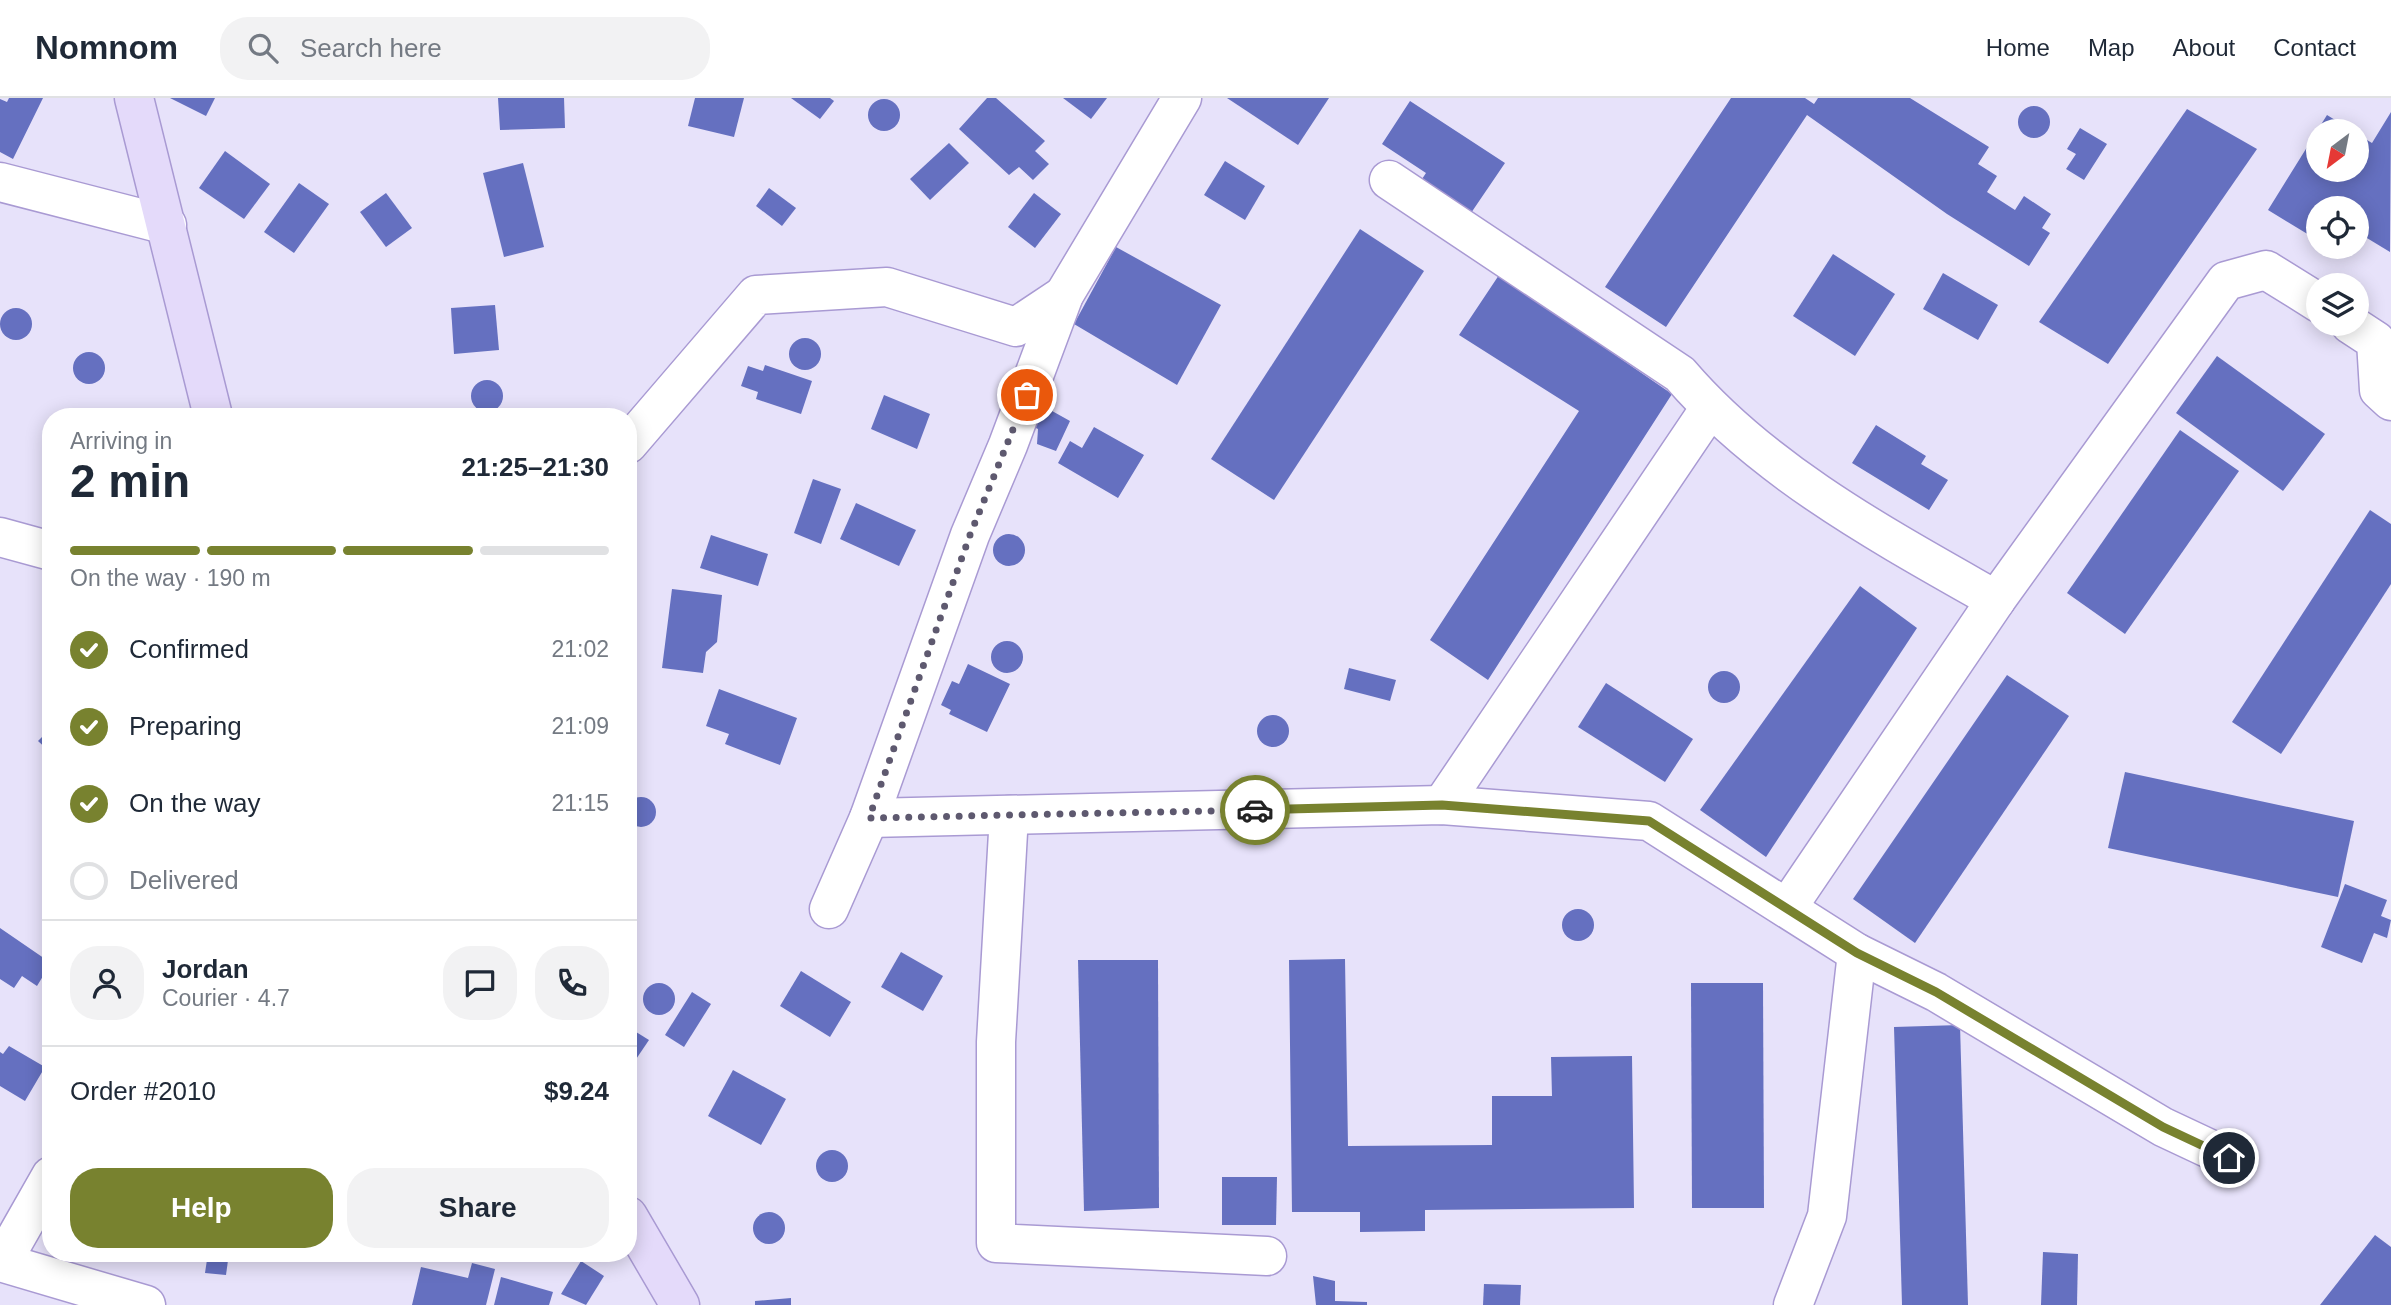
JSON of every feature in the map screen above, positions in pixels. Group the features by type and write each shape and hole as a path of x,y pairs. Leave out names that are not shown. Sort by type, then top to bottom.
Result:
{"street":[{"path":"134,98 211,408"},
{"path":"829,909 869,818 970,535 1008,445 1064,295 1181,98"},
{"path":"1389,180 1680,374 1710,408 1848,516 1996,600"},
{"path":"0,182 167,225"},
{"path":"1787,908 1996,600 2226,281 2266,270 2306,295"},
{"path":"637,434 756,295 887,287 1016,327 1064,295"},
{"path":"2368,336 2376,341 2387,388"},
{"path":"1442,805 1710,408"},
{"path":"0,537 42,549"},
{"path":"869,818 1442,805 1649,821 1857,953 1936,992 2163,1127 2229,1158"},
{"path":"1009,815 996,1042 996,1243 1268,1256"},
{"path":"1793,1305 1826,1216 1857,953"},
{"path":"42,1191 1,1262 146,1305"},
{"path":"637,1231 680,1305"}],"building":[{"path":"9,98 43,98 13,159 0,152 0,99 7,102"},
{"path":"170,98 215,98 206,116"},
{"path":"498,98 564,98 565,128 500,130"},
{"path":"695,98 744,98 734,137 688,126"},
{"path":"791,98 830,98 834,101 820,119"},
{"path":"987,98 996,98 1045,141 1035,151 1049,164 1033,180 1019,167 1009,175 959,129"},
{"path":"1063,98 1107,98 1091,119"},
{"path":"1227,98 1329,98 1298,145"},
{"path":"1731,98 1805,98 1814,104 1818,98 1910,98 1989,147 1978,164 1997,176 1987,192 2015,210 2024,196 2051,214 2042,228 2050,233 2029,266 1947,214 1807,115 1666,327 1605,287"},
{"path":"884,99 895,104 900,115 895,126 884,131 873,126 868,115 873,104"},
{"path":"1410,101 1505,163 1471,213 1414,191 1426,173 1382,144"},
{"path":"2034,106 2045,111 2050,122 2045,133 2034,138 2023,133 2018,122 2023,111"},
{"path":"2187,109 2257,149 2108,364 2039,322"},
{"path":"2391,112 2390,252 2369,239 2369,196 2306,196 2306,233 2268,210 2306,149 2306,182 2370,182 2370,142 2372,143"},
{"path":"2080,128 2107,144 2084,180 2066,169 2076,154 2067,149"},
{"path":"949,143 969,163 930,200 910,179"},
{"path":"225,151 270,184 244,219 199,188"},
{"path":"1225,161 1265,186 1245,220 1204,195"},
{"path":"523,163 544,247 504,257 483,173"},
{"path":"299,183 329,204 294,253 264,232"},
{"path":"769,188 796,208 782,226 756,206"},
{"path":"386,193 412,228 386,247 360,212"},
{"path":"1034,193 1061,214 1035,248 1008,227"},
{"path":"1360,229 1424,271 1274,500 1211,459"},
{"path":"1116,247 1221,305 1177,385 1074,324"},
{"path":"1833,254 1895,294 1855,356 1793,316"},
{"path":"1943,273 1998,305 1978,340 1923,309"},
{"path":"1499,275 1672,394 1488,680 1430,640 1579,411 1459,335"},
{"path":"495,305 499,350 454,354 451,308"},
{"path":"16,308 27,313 32,324 27,335 16,340 5,335 0,324 5,313"},
{"path":"805,338 816,343 821,354 816,365 805,370 794,365 789,354 794,343"},
{"path":"89,352 100,357 105,368 100,379 89,384 78,379 73,368 78,357"},
{"path":"2217,356 2325,434 2283,491 2176,413"},
{"path":"765,365 812,381 801,414 756,399 758,392 741,386 748,366 763,371"},
{"path":"481,381 493,381 502,390 502,402 497,408 477,408 472,402 472,390"},
{"path":"884,395 930,414 917,449 871,429"},
{"path":"1036,402 1070,421 1056,451 1037,444 1038,429 1028,424"},
{"path":"1876,425 1926,456 1921,464 1948,480 1929,510 1852,463"},
{"path":"1094,427 1144,455 1118,498 1058,463 1070,441 1082,448"},
{"path":"2180,430 2239,471 2125,634 2067,593"},
{"path":"813,479 841,489 821,544 794,533"},
{"path":"856,503 916,530 899,566 840,539"},
{"path":"2370,510 2391,524 2391,584 2281,754 2232,722"},
{"path":"1009,534 1020,539 1025,550 1020,561 1009,566 998,561 993,550 998,539"},
{"path":"711,535 768,554 758,586 700,568"},
{"path":"1860,586 1917,628 1766,857 1700,810"},
{"path":"672,589 722,595 717,642 706,652 703,673 662,668"},
{"path":"1007,641 1018,646 1023,657 1018,668 1007,673 996,668 991,657 996,646"},
{"path":"968,664 1010,684 987,732 949,714 951,710 941,705 952,681 959,684"},
{"path":"1349,668 1396,680 1390,701 1344,689"},
{"path":"1724,671 1735,676 1740,687 1735,698 1724,703 1713,698 1708,687 1713,676"},
{"path":"2007,675 2069,716 1915,943 1853,899"},
{"path":"1606,683 1693,739 1665,782 1578,727"},
{"path":"719,689 797,718 780,765 725,744 729,734 706,726"},
{"path":"1273,715 1284,720 1289,731 1284,742 1273,747 1262,742 1257,731 1262,720"},
{"path":"2125,772 2354,821 2338,897 2108,848"},
{"path":"637,798 647,798 655,806 652,823 637,826"},
{"path":"2345,884 2387,900 2381,916 2391,920 2387,938 2374,933 2362,963 2321,947"},
{"path":"1578,909 1589,914 1594,925 1589,936 1578,941 1567,936 1562,925 1567,914"},
{"path":"0,928 42,957 42,978 37,986 22,976 14,988 0,979"},
{"path":"901,952 943,976 923,1011 881,987"},
{"path":"1345,959 1348,1146 1492,1145 1492,1096 1552,1096 1551,1057 1632,1056 1634,1208 1425,1210 1425,1231 1360,1232 1360,1212 1292,1212 1289,960"},
{"path":"1078,960 1158,960 1159,1208 1084,1211"},
{"path":"801,971 851,1002 830,1037 780,1006"},
{"path":"659,983 670,988 675,999 670,1010 659,1015 648,1010 643,999 648,988"},
{"path":"1691,983 1763,983 1764,1208 1692,1208"},
{"path":"692,992 711,1004 684,1047 665,1035"},
{"path":"1960,1025 1968,1305 1902,1305 1894,1027"},
{"path":"637,1033 649,1040 637,1058"},
{"path":"9,1046 42,1065 42,1072 25,1101 0,1086 0,1052 3,1054"},
{"path":"733,1070 786,1099 761,1145 708,1116"},
{"path":"832,1150 843,1155 848,1166 843,1177 832,1182 821,1177 816,1166 821,1155"},
{"path":"1222,1177 1277,1177 1276,1225 1222,1225"},
{"path":"769,1212 780,1217 785,1228 780,1239 769,1244 758,1239 753,1228 758,1217"},
{"path":"2375,1235 2391,1247 2391,1305 2320,1305"},
{"path":"2043,1252 2078,1254 2077,1305 2041,1305"},
{"path":"207,1262 228,1262 226,1275 205,1273"},
{"path":"580,1262 604,1276 586,1305 561,1294"},
{"path":"472,1263 495,1269 486,1305 412,1305 421,1267 468,1278"},
{"path":"1313,1276 1335,1281 1335,1301 1367,1302 1367,1305 1316,1305"},
{"path":"501,1277 553,1292 549,1305 494,1305"},
{"path":"1484,1284 1521,1285 1520,1305 1483,1305"},
{"path":"791,1298 791,1305 755,1305 755,1301"}],"way so far":[{"path":"1027,395 970,535 869,818 1255,810"}],"route":[{"path":"1255,810 1442,805 1649,821 1857,953 1936,992 2163,1127 2229,1158"}]}
